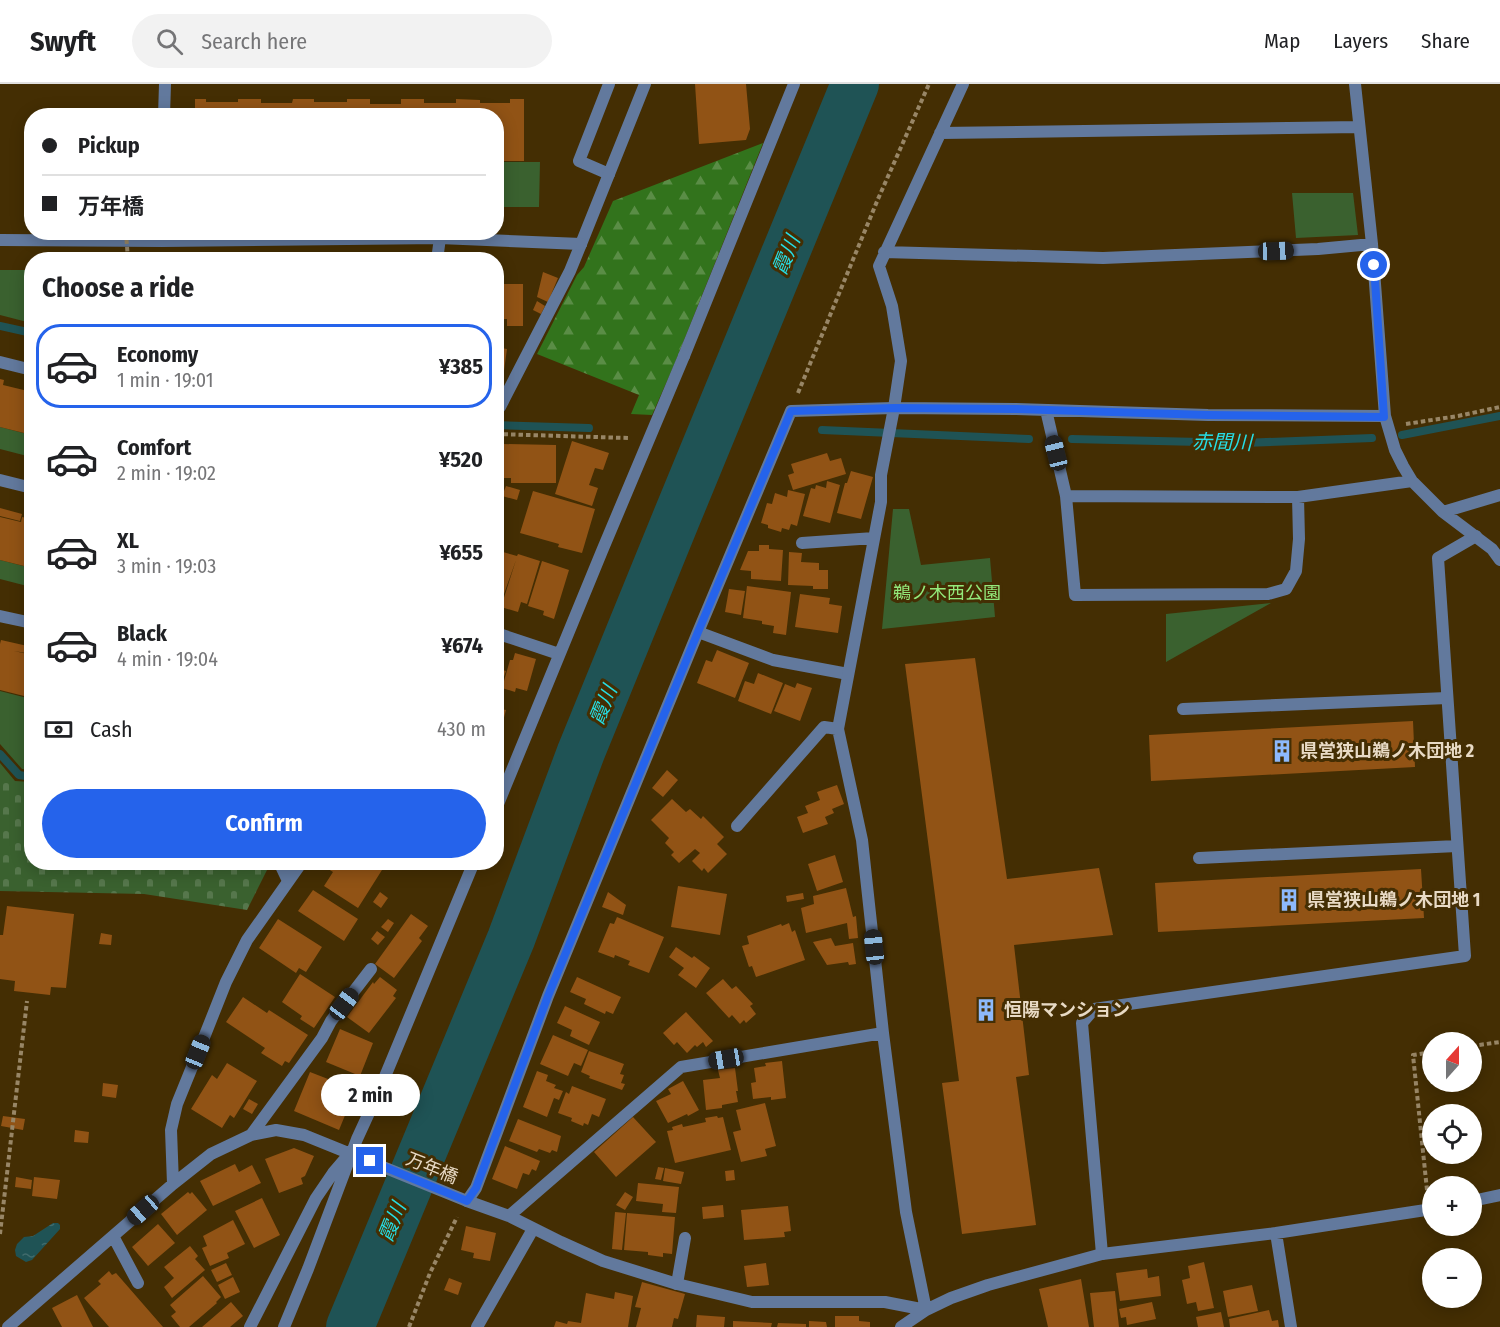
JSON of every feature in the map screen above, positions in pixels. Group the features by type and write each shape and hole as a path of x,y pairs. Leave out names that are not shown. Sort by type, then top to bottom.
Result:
{"street":[{"path":"164,108 165,84"},
{"path":"609,84 579,161 609,174"},
{"path":"504,399 570,271 645,84"},
{"path":"504,790 794,84"},
{"path":"926,1310 906,1212 883,1033 862,840 838,729 881,502 881,475 901,361 892,306 879,266 963,84"},
{"path":"1355,84 1372,244 1386,422 1395,450 1412,481 1443,512 1496,550 1500,560"},
{"path":"940,134 1359,127"},
{"path":"0,240 24,240"},
{"path":"487,240 581,244"},
{"path":"884,252 1103,258 1318,249 1372,244"},
{"path":"0,362 24,368"},
{"path":"467,1201 476,1188 548,996 791,411 894,408 1046,410 1386,422"},
{"path":"1046,410 1066,496 1074,595 1268,594 1286,589 1296,572 1299,539 1298,497"},
{"path":"0,480 24,486"},
{"path":"1066,496 1298,497 1412,481"},
{"path":"1443,512 1500,495"},
{"path":"1102,1254 1082,1023 1094,1009 1465,956 1438,558 1476,536"},
{"path":"802,543 874,538"},
{"path":"0,616 24,621"},
{"path":"698,632 772,660 848,674"},
{"path":"504,636 560,654"},
{"path":"1183,709 1447,698"},
{"path":"737,826 824,727 838,729"},
{"path":"1199,858 1457,846"},
{"path":"283,870 288,881"},
{"path":"173,1184 171,1130 177,1104 226,982 247,940 296,870"},
{"path":"284,1327 350,1154 379,1091 471,870"},
{"path":"8,1327 173,1184 211,1154 251,1135 322,1038 331,1021 371,969"},
{"path":"509,1216 681,1067 883,1033"},
{"name":"万年橋","path":"251,1135 276,1130 304,1135 509,1216 603,1261 677,1284 752,1302 885,1302 926,1310"},
{"path":"250,1327 316,1197 350,1154"},
{"path":"1482,1199 1500,1195"},
{"path":"901,1327 926,1310 951,1298 988,1285 1102,1254 1276,1233 1422,1210"},
{"path":"477,1327 533,1229"},
{"path":"1276,1233 1291,1327"},
{"path":"112,1236 138,1283"},
{"path":"677,1284 685,1238"}],"path":[{"path":"791,411 878,199 929,84"},
{"path":"1386,422 1458,416 1500,407"},
{"path":"504,434 649,439"},
{"path":"0,1234 27,1001"},
{"path":"1482,1045 1500,1042"},
{"path":"1422,1054 1413,1055 1427,1176"},
{"path":"409,1327 430,1273 458,1214 467,1201"}],"green space":[{"path":"763,143 652,415 631,414 639,395 537,354 577,275 584,267 613,201"},
{"path":"504,162 540,162 539,207 504,207"},
{"path":"1292,193 1353,193 1358,235 1296,238"},
{"path":"0,270 24,270 24,321 0,315"},
{"path":"0,427 24,433 24,455 0,449"},
{"name":"鵜ノ木西公園","path":"893,509 909,509 921,565 990,558 995,617 882,629"},
{"path":"0,560 24,566 24,585 0,579"},
{"path":"1271,603 1166,662 1166,614"},
{"path":"0,691 24,697 24,769 0,744"},
{"path":"0,763 15,781 24,782 24,870 267,870 247,910 144,894 0,891"}],"water":[{"path":"53,1223 58,1223 60,1229 32,1260 26,1262 16,1256 17,1244 24,1237 33,1236"}],"building":[{"path":"695,84 746,84 750,129 746,140 699,144"},
{"path":"195,99 206,99 206,102 238,102 238,99 261,99 261,103 292,103 293,99 314,99 314,102 347,102 347,99 370,99 370,104 401,104 401,99 424,99 424,103 456,103 456,99 480,100 480,103 510,103 510,99 524,99 524,161 504,161 504,108 195,108"},
{"path":"543,272 558,278 548,302 537,297"},
{"path":"504,284 523,284 523,326 507,326 507,319 504,319"},
{"path":"537,301 545,306 541,314 533,310"},
{"path":"504,348 507,349 504,371"},
{"path":"0,379 4,380 3,385 24,390 24,433 0,427"},
{"path":"572,441 609,453 603,470 595,468 589,485 598,488 592,506 555,494"},
{"path":"504,444 556,445 556,483 511,483 511,478 504,478"},
{"path":"827,453 830,461 841,458 846,474 793,490 788,475 794,473 791,464"},
{"path":"851,471 873,477 861,519 837,513 845,483"},
{"path":"827,481 840,485 830,523 803,516 811,488 815,489 816,485 826,488"},
{"path":"506,486 520,490 517,500 504,497"},
{"path":"788,490 805,494 797,526 791,524 789,530 782,528 781,532 768,528 768,525 761,523 767,503 772,504 775,493 787,497"},
{"path":"533,491 595,509 582,553 520,533"},
{"path":"0,508 22,514 20,521 0,516"},
{"path":"0,517 21,522 22,517 24,517 24,566 0,560"},
{"path":"759,545 769,545 769,549 783,550 781,581 751,579 751,571 740,570 748,551 759,551"},
{"path":"504,552 540,561 527,604 521,602 518,612 504,608 504,598 516,560 504,594"},
{"path":"789,552 802,553 801,562 819,563 819,570 828,570 828,589 788,585"},
{"path":"542,561 569,570 554,619 543,615 544,611 528,606"},
{"path":"747,586 791,592 786,635 773,633 774,626 762,624 762,621 743,618"},
{"path":"729,589 745,591 741,615 725,612"},
{"path":"800,594 830,598 829,604 842,606 838,633 795,627"},
{"path":"1,640 24,645 24,653 14,651 24,653 24,696 0,690"},
{"path":"717,650 749,663 735,698 697,683 706,660 712,662"},
{"path":"515,653 536,659 527,691 516,688 515,692 504,689 510,660 513,660"},
{"name":"恒陽マンション","path":"975,658 1007,879 1099,868 1113,935 1014,945 1029,1075 1016,1077 1036,1225 962,1234 942,1083 959,1081 905,664"},
{"path":"758,673 783,683 771,714 738,701 745,681 754,684"},
{"path":"797,683 812,688 800,721 774,711 785,684 795,688"},
{"name":"県営狭山鵜ノ木団地 2","path":"1413,721 1415,767 1151,781 1149,735"},
{"path":"667,770 678,780 663,797 652,788"},
{"path":"837,785 844,804 832,809 834,813 825,817 828,824 803,833 797,817 808,813 805,806 820,800 817,792"},
{"path":"672,799 686,812 690,809 701,819 703,816 724,837 717,844 727,854 708,873 704,868 702,871 692,861 700,853 695,849 679,863 671,855 674,852 665,843 669,838 651,820"},
{"path":"835,855 843,882 817,891 808,864"},
{"name":"県営狭山鵜ノ木団地 1","path":"1421,869 1424,918 1158,932 1155,883"},
{"path":"330,870 382,870 358,908 324,886 333,872"},
{"path":"678,886 727,894 720,935 671,927"},
{"path":"846,888 853,917 856,916 858,938 849,939 847,923 806,933 801,908 814,904 813,896"},
{"path":"313,890 358,919 344,941 298,911"},
{"path":"380,892 388,898 381,908 373,902"},
{"path":"608,892 626,905 623,915 602,907"},
{"path":"803,893 804,899 787,902 786,896"},
{"path":"7,906 74,914 66,988 51,987 50,995 14,991 15,981 0,979 0,935 3,935"},
{"path":"411,914 428,926 419,938 422,941 394,978 375,964"},
{"path":"617,917 664,937 649,973 628,965 630,961 598,952 610,923 614,924"},
{"path":"278,919 322,947 306,972 299,968 296,973 259,948"},
{"path":"388,919 394,923 388,932 381,927"},
{"path":"789,923 792,932 795,930 805,960 756,977 752,966 749,967 742,946 749,944 747,936"},
{"path":"377,931 385,937 378,945 371,939"},
{"path":"101,933 112,935 111,945 99,944"},
{"path":"831,938 835,946 853,943 856,964 849,965 848,962 827,965 813,942"},
{"path":"676,947 692,958 694,956 710,968 696,988 678,975 684,968 669,957"},
{"path":"300,974 335,997 314,1028 300,1019 302,1016 282,1002"},
{"path":"380,977 397,990 393,996 396,998 369,1033 347,1017 373,982 374,984"},
{"path":"577,977 621,997 613,1014 606,1011 605,1014 584,1004 586,999 570,992"},
{"path":"723,979 732,989 736,986 753,1004 750,1006 756,1014 746,1023 744,1020 740,1024 732,1015 729,1018 706,993"},
{"path":"243,997 267,1013 269,1010 308,1035 289,1063 285,1061 282,1066 261,1053 265,1048 226,1022"},
{"path":"565,1006 600,1022 589,1045 570,1036 572,1030 557,1023"},
{"path":"686,1012 713,1041 706,1047 703,1042 697,1047 695,1045 687,1053 677,1042 674,1045 663,1033"},
{"path":"340,1029 373,1043 360,1076 326,1062"},
{"path":"553,1035 588,1050 581,1066 574,1063 568,1076 540,1064"},
{"path":"589,1051 624,1064 620,1074 624,1075 621,1083 625,1084 622,1090 589,1078 590,1076 581,1072"},
{"path":"782,1061 786,1098 753,1099 751,1083 756,1082 754,1068 766,1066 765,1063"},
{"path":"227,1063 257,1081 234,1118 230,1115 222,1128 191,1109 212,1075 217,1079"},
{"path":"735,1068 738,1102 722,1105 722,1108 706,1110 703,1080 720,1078 718,1070"},
{"path":"537,1071 548,1075 546,1081 556,1085 554,1088 563,1091 559,1100 554,1098 547,1117 523,1107"},
{"path":"310,1072 328,1079 324,1090 333,1094 337,1083 355,1091 339,1130 294,1111"},
{"path":"683,1081 699,1110 668,1123 656,1101 671,1094 668,1089"},
{"path":"103,1083 118,1085 116,1098 102,1096"},
{"path":"572,1086 606,1099 599,1117 592,1114 588,1125 584,1123 583,1126 571,1121 572,1118 558,1113 566,1092 569,1094"},
{"path":"249,1099 258,1104 252,1114 243,1109"},
{"path":"765,1103 776,1146 765,1149 767,1156 741,1162 733,1132 741,1130 736,1110"},
{"path":"3,1116 25,1119 23,1130 1,1126"},
{"path":"717,1116 718,1118 723,1117 731,1150 675,1163 667,1131 682,1124 683,1127 706,1122 705,1118"},
{"path":"633,1117 656,1142 616,1177 594,1152"},
{"path":"518,1119 561,1136 557,1152 552,1150 550,1153 539,1149 537,1152 509,1141"},
{"path":"75,1130 89,1132 88,1143 74,1142"},
{"path":"505,1146 540,1161 536,1171 532,1169 529,1175 523,1173 517,1189 492,1179"},
{"path":"294,1148 314,1156 305,1176 301,1178 303,1184 279,1193 265,1159"},
{"path":"235,1164 239,1172 252,1165 261,1183 213,1206 200,1181"},
{"path":"658,1167 664,1168 661,1180 655,1179"},
{"path":"665,1168 684,1172 681,1184 663,1181"},
{"path":"734,1170 735,1180 726,1181 725,1171"},
{"path":"16,1177 32,1180 31,1189 15,1187"},
{"path":"34,1177 60,1180 57,1199 32,1196"},
{"path":"638,1183 679,1187 676,1213 662,1212 663,1204 636,1201"},
{"path":"188,1192 190,1194 192,1192 207,1210 177,1235 161,1214"},
{"path":"625,1192 633,1197 625,1210 616,1205"},
{"path":"262,1198 280,1235 254,1248 235,1211"},
{"path":"723,1205 724,1217 703,1219 702,1207"},
{"path":"788,1206 791,1231 784,1232 785,1237 744,1240 741,1210"},
{"path":"615,1212 626,1213 622,1250 612,1249"},
{"path":"627,1213 675,1217 672,1254 663,1253 663,1257 648,1255 648,1252 624,1250"},
{"path":"233,1220 245,1244 227,1253 229,1258 210,1266 202,1248 207,1246 203,1236"},
{"path":"158,1224 175,1243 148,1266 132,1247"},
{"path":"466,1226 496,1233 490,1261 473,1258 474,1253 461,1250"},
{"path":"190,1246 198,1256 195,1259 205,1270 172,1298 164,1287 174,1278 164,1267"},
{"path":"1204,1262 1214,1308 1198,1311 1196,1302 1187,1304 1182,1280 1190,1278 1188,1266"},
{"path":"226,1263 232,1275 217,1282 211,1270"},
{"path":"766,1263 769,1285 747,1287 744,1266"},
{"path":"1147,1269 1148,1278 1159,1276 1161,1296 1120,1301 1116,1273"},
{"path":"109,1271 112,1275 116,1273 163,1327 109,1327 84,1298 101,1284 98,1281"},
{"path":"203,1276 221,1297 189,1327 180,1327 171,1316 176,1312 170,1305"},
{"path":"233,1277 240,1292 225,1299 218,1285"},
{"path":"449,1278 462,1283 458,1295 444,1290"},
{"path":"1081,1279 1089,1327 1048,1327 1039,1289"},
{"path":"642,1282 685,1294 678,1319 674,1318 672,1327 636,1327 641,1308 635,1307"},
{"path":"1252,1285 1258,1311 1228,1317 1223,1291"},
{"path":"1115,1291 1119,1327 1094,1327 1090,1293"},
{"path":"615,1292 633,1296 628,1327 554,1327 556,1321 567,1324 568,1321 581,1323 586,1293 614,1299"},
{"path":"77,1295 93,1327 62,1327 52,1308"},
{"path":"231,1302 243,1316 230,1327 202,1327"},
{"path":"1152,1302 1156,1319 1127,1325 1126,1317 1121,1318 1119,1309"},
{"path":"1269,1310 1272,1321 1278,1320 1279,1327 1230,1327 1229,1319"},
{"path":"1221,1312 1224,1327 1198,1327 1196,1317"},
{"path":"697,1315 725,1317 724,1327 696,1327"},
{"path":"835,1316 859,1316 859,1321 870,1322 870,1327 835,1327"},
{"path":"733,1321 772,1323 771,1327 733,1327"},
{"path":"809,1321 826,1322 827,1327 809,1327"},
{"path":"778,1323 806,1324 806,1327 777,1327"}],"waterway":[{"name":"霞川","path":"350,1327 511,939 581,752 855,84"},
{"name":"赤間川","path":"0,326 24,331"},
{"name":"赤間川","path":"1402,435 1500,416"},
{"name":"赤間川","path":"504,425 589,428"},
{"name":"赤間川","path":"822,430 1029,439"},
{"name":"赤間川","path":"1072,439 1243,443 1372,438"},
{"path":"0,754 19,775 24,776"}],"place":[{"name":"県営狭山鵜ノ木団地 2","path":"1282,751"},
{"name":"県営狭山鵜ノ木団地 1","path":"1289,900"},
{"name":"恒陽マンション","path":"986,1010"}],"route":[{"path":"370,1161 467,1201 476,1188 548,996 791,411 894,408 1015,409 1208,415 1384,417 1374,265"}]}
